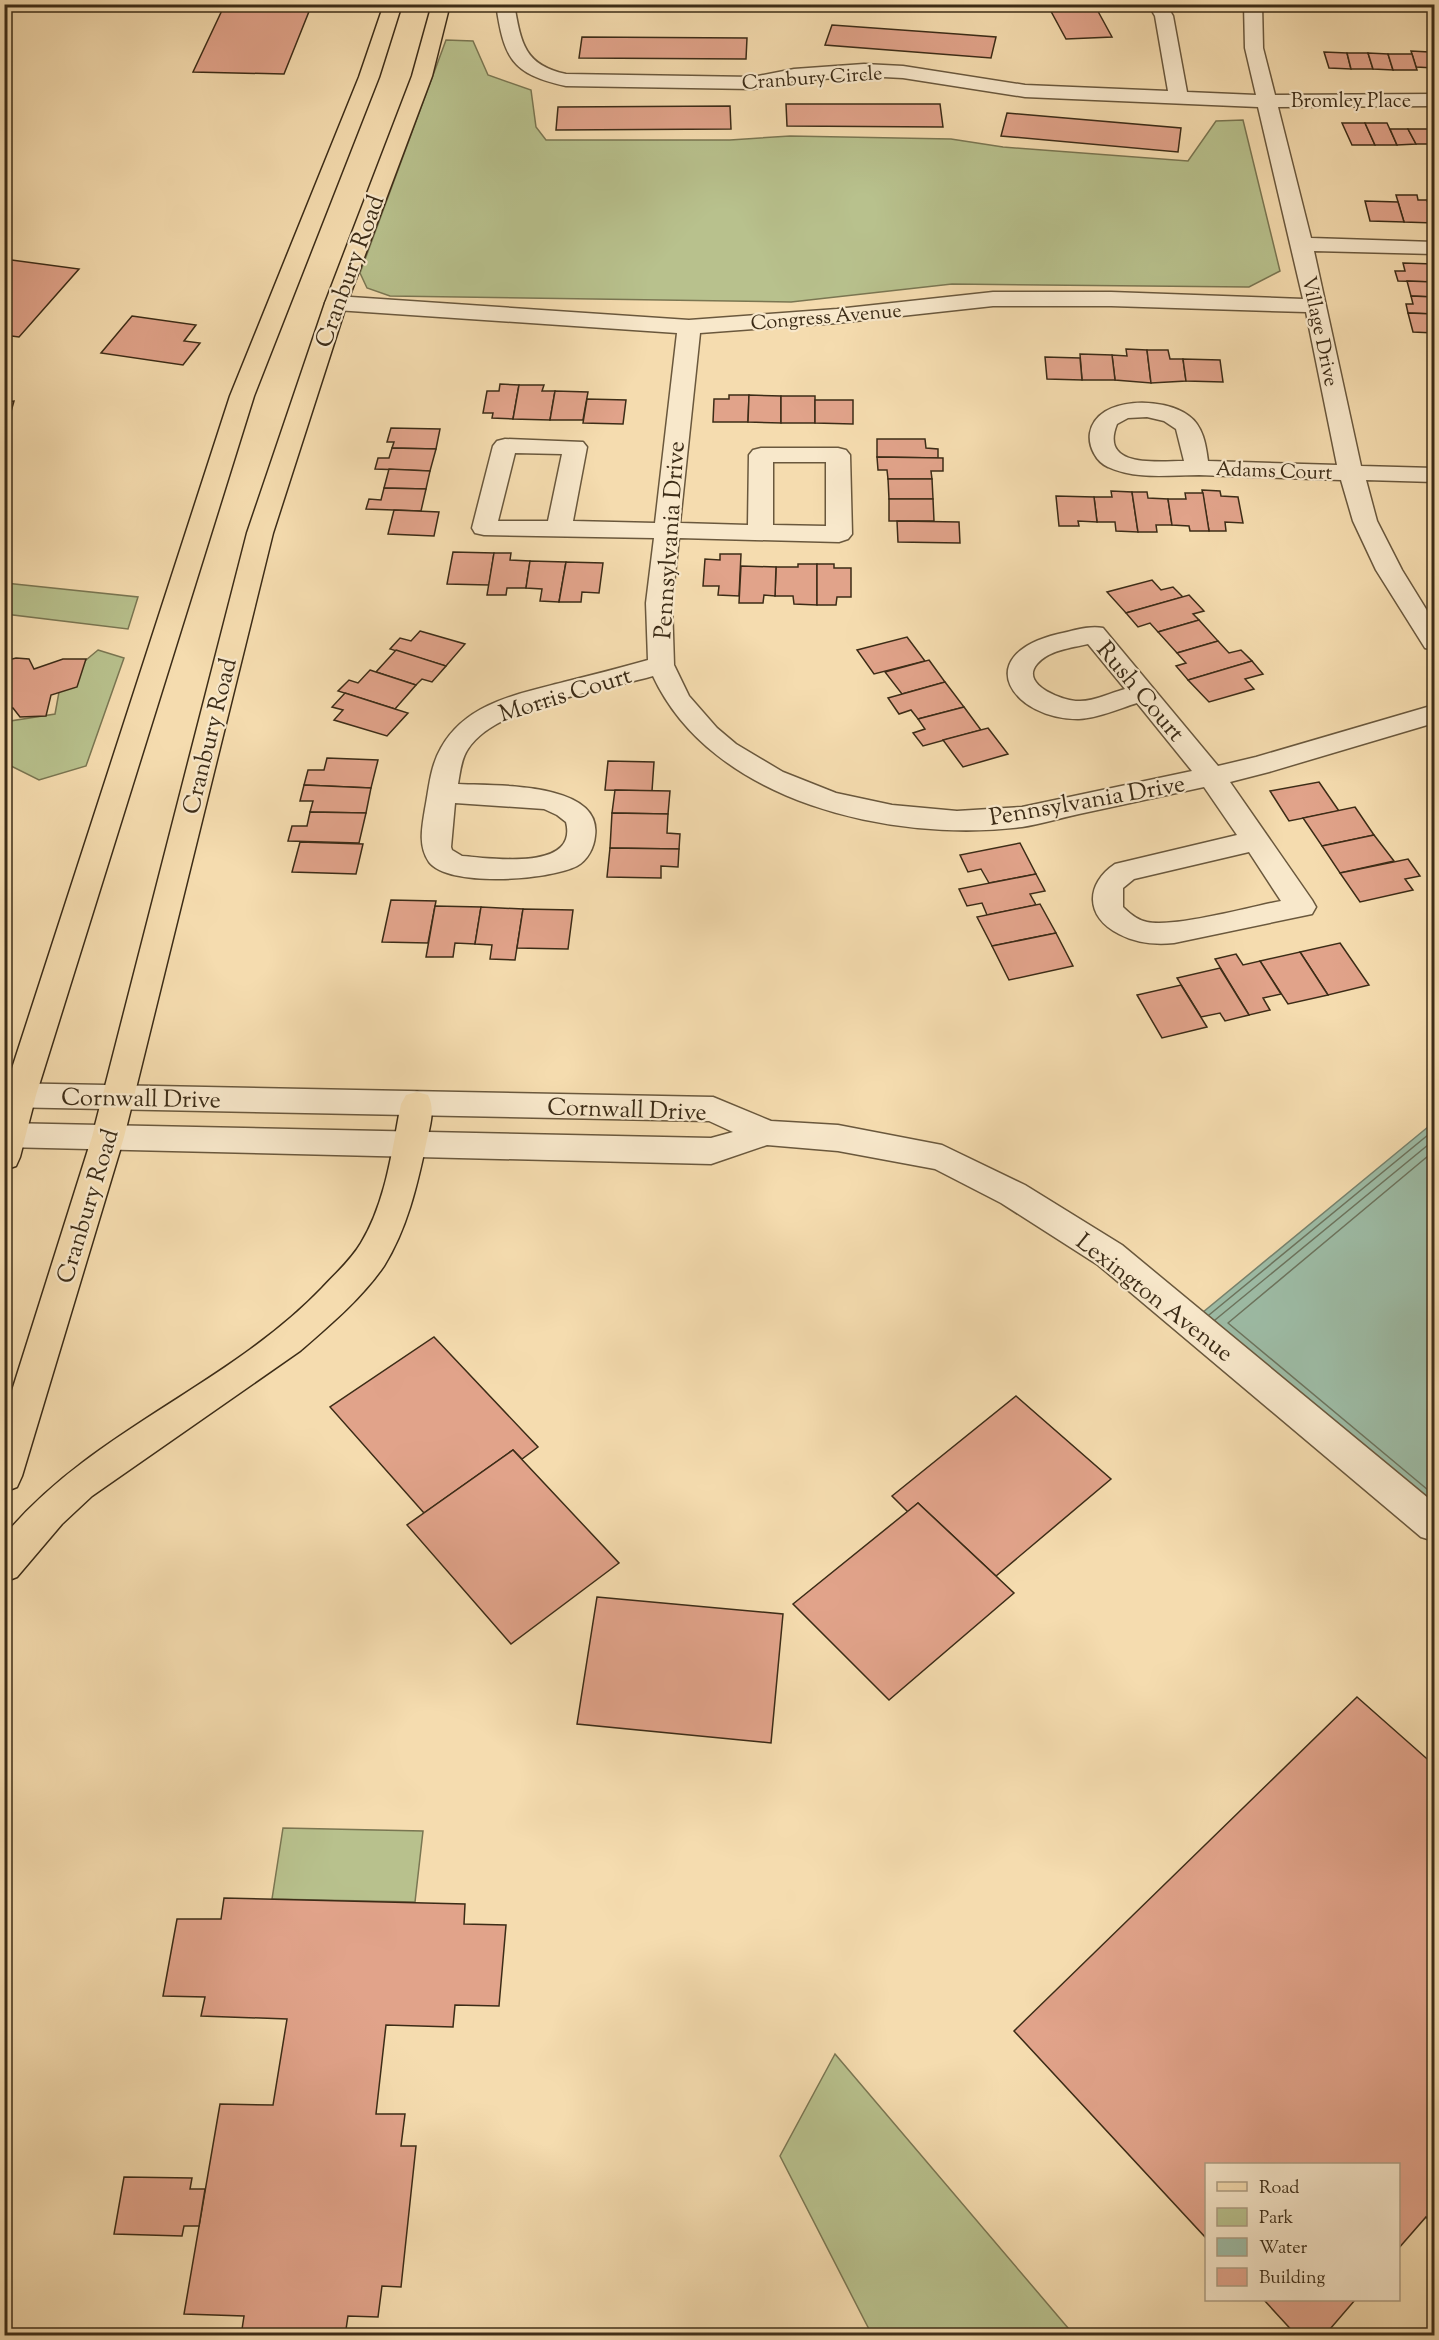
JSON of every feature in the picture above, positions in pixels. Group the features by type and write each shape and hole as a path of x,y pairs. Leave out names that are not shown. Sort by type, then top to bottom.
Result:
{"main road":[{"path":"7,1142 12,1095 242,396 369,77 393,4"},
{"name":"Cranbury Road","path":"4,1476 108,1137 260,533 336,303 422,76 441,4"},
{"path":"4,1565 38,1523 78,1486 121,1454 264,1359 326,1309 374,1253 395,1205 417,1104"}],"street":[{"name":"Cranbury Circle","path":"505,4 510,40 516,53 532,69 566,80 753,83 794,75 864,70 903,72 1025,91 1178,95 1267,101"},
{"path":"1157,4 1164,16 1178,95"},
{"name":"Village Drive","path":"1253,4 1254,48 1302,244 1351,472 1365,521 1389,570 1434,642"},
{"name":"Bromley Place","path":"1267,101 1434,100"},
{"path":"1302,244 1434,248"},
{"name":"Congress Avenue","path":"336,303 689,327 1004,299 1111,299 1316,306"},
{"name":"Pennsylvania Drive","path":"689,327 659,603 661,665 677,699 690,716 726,750 773,779 800,791 860,809 925,819 957,821 1011,818 1259,766 1434,714"},
{"path":"559,528 575,447 505,446 484,528 760,534 838,534 838,455 761,455 760,534"},
{"name":"Adams Court","path":"1197,468 1434,475"},
{"name":"Rush Court","path":"1142,693 1079,710 1057,707 1030,694 1020,674 1022,664 1029,655 1043,648 1094,634 1212,776 1256,840 1301,907 1174,933 1150,933 1130,928 1115,917 1107,904 1107,890 1112,880 1125,871 1256,840"},
{"name":"Morris Court","path":"442,792 555,802 572,811 582,823 583,838 578,849 564,861 544,869 458,866 446,861 438,853 436,841 442,792 446,768 457,744 487,717 508,707 661,665"},
{"name":"Cornwall Drive","path":"12,1095 713,1109 767,1133"},
{"name":"Cornwall Drive","path":"7,1142 108,1137 711,1151 767,1133"},
{"name":"Lexington Avenue","path":"767,1133 838,1138 942,1158 1013,1194 1110,1255 1434,1524"}],"green space":[{"path":"446,40 473,41 488,75 531,90 536,127 546,140 730,140 790,136 951,139 1003,147 1188,161 1216,121 1243,120 1280,271 1249,287 952,284 791,302 390,296 367,288 360,273"},
{"path":"5,583 138,597 128,629 5,614"},
{"path":"98,650 124,658 86,766 39,780 5,763 4,722 55,714 61,681"},
{"path":"283,1828 423,1831 415,1902 272,1899"},
{"path":"835,2054 1074,2335 872,2335 780,2156"}],"water":[{"path":"1434,1122 1434,1525 1191,1322"}],"building":[{"path":"225,4 312,4 284,74 193,72"},
{"path":"1047,4 1094,4 1112,37 1066,39"},
{"path":"832,25 996,37 991,58 825,45"},
{"path":"582,37 747,38 746,59 579,58"},
{"path":"1411,51 1429,52 1434,68 1416,67"},
{"path":"1324,52 1347,53 1351,69 1329,68"},
{"path":"1347,53 1368,53 1373,69 1351,69"},
{"path":"1368,53 1388,54 1393,70 1373,69"},
{"path":"1388,54 1412,54 1417,70 1393,70"},
{"path":"786,104 940,104 943,127 787,126"},
{"path":"730,106 731,129 556,130 558,107"},
{"path":"1007,113 1181,128 1178,152 1001,136"},
{"path":"1342,123 1365,123 1375,145 1352,145"},
{"path":"1365,123 1387,123 1397,145 1375,145"},
{"path":"1390,129 1408,129 1416,144 1397,145"},
{"path":"1408,129 1430,129 1434,144 1416,144"},
{"path":"1396,195 1417,195 1418,200 1427,200 1434,223 1404,222"},
{"path":"1427,200 1434,201 1434,223"},
{"path":"1365,201 1398,202 1404,222 1370,221"},
{"path":"4,259 79,269 19,337 4,335"},
{"path":"1403,263 1434,264 1434,282 1398,281 1395,271 1405,271"},
{"path":"1407,281 1434,282 1434,297 1411,296"},
{"path":"1411,296 1434,297 1434,314 1408,313 1406,304 1413,304"},
{"path":"1408,313 1434,314 1434,333 1413,332"},
{"path":"132,316 196,325 184,341 200,343 183,365 101,353"},
{"path":"1126,349 1147,350 1151,383 1115,380 1112,355 1127,356"},
{"path":"1147,350 1168,350 1170,359 1183,359 1186,381 1151,383"},
{"path":"1080,354 1112,355 1115,380 1082,380"},
{"path":"1045,357 1080,358 1082,380 1047,379"},
{"path":"1183,359 1220,360 1223,382 1186,381"},
{"path":"500,384 519,385 513,419 492,418 493,413 483,413 487,391 499,391"},
{"path":"519,385 544,385 542,391 555,391 550,420 513,419"},
{"path":"555,391 588,392 583,420 550,420"},
{"path":"729,395 749,395 748,422 713,422 714,399 729,399"},
{"path":"749,395 781,396 781,423 748,422"},
{"path":"781,396 815,396 815,423 781,423"},
{"path":"587,399 626,400 623,424 583,423"},
{"path":"815,400 853,400 853,424 815,423"},
{"path":"14,401 4,436 4,402"},
{"path":"391,428 440,429 436,449 392,448 394,442 387,442"},
{"path":"877,439 925,439 926,448 938,449 938,458 877,457"},
{"path":"392,448 436,449 430,471 375,469 378,458 389,458"},
{"path":"877,457 943,458 943,471 931,471 932,479 888,479 887,470 878,470"},
{"path":"389,469 430,471 426,489 384,488"},
{"path":"888,479 932,479 933,499 889,499"},
{"path":"384,488 426,489 421,511 366,509 369,499 381,500"},
{"path":"1202,490 1220,491 1221,496 1238,497 1243,523 1225,522 1226,531 1209,531"},
{"path":"1111,491 1132,492 1138,532 1116,531 1115,522 1097,522 1094,497 1112,497"},
{"path":"1132,492 1147,492 1148,498 1168,499 1172,525 1156,525 1157,532 1138,532"},
{"path":"1185,493 1203,493 1209,531 1190,531 1189,526 1172,525 1168,499 1186,499"},
{"path":"1056,496 1094,497 1097,522 1078,521 1079,526 1059,526"},
{"path":"889,499 933,499 934,521 889,521"},
{"path":"394,510 439,512 434,536 388,534"},
{"path":"897,521 959,522 960,543 898,542"},
{"path":"453,552 494,553 489,585 447,584"},
{"path":"494,553 511,553 510,560 530,561 526,588 507,588 506,595 487,595"},
{"path":"720,554 741,554 739,596 718,595 719,586 703,586 705,559 720,560"},
{"path":"530,561 566,562 559,602 540,601 542,589 526,588"},
{"path":"566,562 603,563 599,593 582,592 581,602 559,602"},
{"path":"798,564 817,564 817,605 794,604 793,596 775,596 776,567 798,567"},
{"path":"817,564 834,564 834,568 851,568 851,597 837,597 836,605 817,605"},
{"path":"741,566 776,567 775,596 764,595 763,603 739,603"},
{"path":"1152,580 1161,590 1173,587 1183,597 1126,613 1107,592"},
{"path":"1189,595 1204,611 1193,614 1199,620 1158,632 1150,623 1138,627 1126,613"},
{"path":"1199,620 1218,641 1177,653 1158,632"},
{"path":"420,631 465,644 446,666 390,649 400,638 411,641"},
{"path":"907,637 925,661 874,674 857,650"},
{"path":"1218,641 1229,653 1241,650 1252,661 1188,680 1176,666 1186,663 1177,653"},
{"path":"396,650 446,666 432,682 422,679 416,685 376,672"},
{"path":"16,658 29,659 34,669 63,659 86,659 77,687 51,695 46,716 20,717 13,708 4,708 4,661"},
{"path":"929,660 945,682 902,694 885,672"},
{"path":"1252,661 1263,674 1245,679 1254,689 1209,702 1188,680"},
{"path":"370,670 416,685 395,709 338,691 349,680 358,683"},
{"path":"945,682 964,707 918,719 911,710 899,714 888,698"},
{"path":"345,693 408,713 387,736 334,720 343,710 332,707"},
{"path":"964,707 981,730 923,746 913,733 925,729 918,719"},
{"path":"988,728 1008,754 963,767 943,740"},
{"path":"327,758 378,760 371,788 304,785 308,770 324,770"},
{"path":"608,761 654,762 652,791 605,790"},
{"path":"1319,782 1339,811 1289,821 1270,791"},
{"path":"304,785 371,788 366,813 310,812 313,801 300,801"},
{"path":"615,790 670,791 668,814 612,813"},
{"path":"1355,807 1374,835 1322,846 1303,818"},
{"path":"310,812 366,813 359,843 288,841 292,826 307,826"},
{"path":"612,813 668,814 667,833 680,834 679,849 610,848"},
{"path":"1374,835 1394,861 1340,873 1322,846"},
{"path":"300,842 363,844 356,874 292,872"},
{"path":"1020,843 1036,874 989,883 981,869 968,872 960,855"},
{"path":"610,848 679,849 678,867 661,866 661,878 607,877"},
{"path":"1408,859 1420,876 1405,879 1413,890 1360,902 1340,873"},
{"path":"1036,874 1045,891 1030,894 1036,905 987,915 982,903 967,906 959,889"},
{"path":"391,900 436,901 428,943 382,942"},
{"path":"1040,904 1056,933 992,946 977,917"},
{"path":"435,906 481,907 475,944 455,943 453,957 426,957"},
{"path":"481,907 523,909 515,960 490,959 492,945 475,944"},
{"path":"523,909 573,910 568,949 517,948"},
{"path":"1056,933 1073,966 1009,980 992,946"},
{"path":"1340,943 1369,985 1328,995 1300,952"},
{"path":"1300,952 1328,995 1288,1004 1260,961"},
{"path":"1236,954 1243,965 1260,961 1281,994 1263,998 1270,1010 1249,1015 1215,959"},
{"path":"1220,968 1249,1015 1225,1021 1220,1013 1201,1017 1177,978"},
{"path":"1181,985 1207,1027 1162,1038 1137,995"},
{"path":"434,1337 538,1447 522,1459 513,1450 424,1513 330,1407"},
{"path":"1016,1396 1111,1479 996,1576 918,1503 908,1512 892,1496"},
{"path":"513,1450 619,1563 511,1644 407,1525"},
{"path":"918,1503 1014,1593 889,1700 793,1604"},
{"path":"597,1597 783,1614 771,1743 577,1724"},
{"path":"1357,1697 1434,1765 1434,2226 1426,2217 1400,2247 1400,2163 1205,2163 1205,2237 1014,2031"},
{"path":"224,1898 465,1904 464,1924 506,1925 499,2006 455,2005 453,2027 386,2025 376,2114 405,2114 401,2146 416,2146 401,2287 382,2286 378,2317 348,2316 345,2336 241,2336 244,2316 184,2314 220,2104 273,2105 287,2019 201,2016 205,1997 163,1996 177,1919 221,1919"},
{"path":"124,2177 192,2178 190,2189 205,2189 199,2226 184,2226 182,2236 114,2234"},
{"path":"1265,2301 1354,2301 1324,2336 1297,2336"}]}
